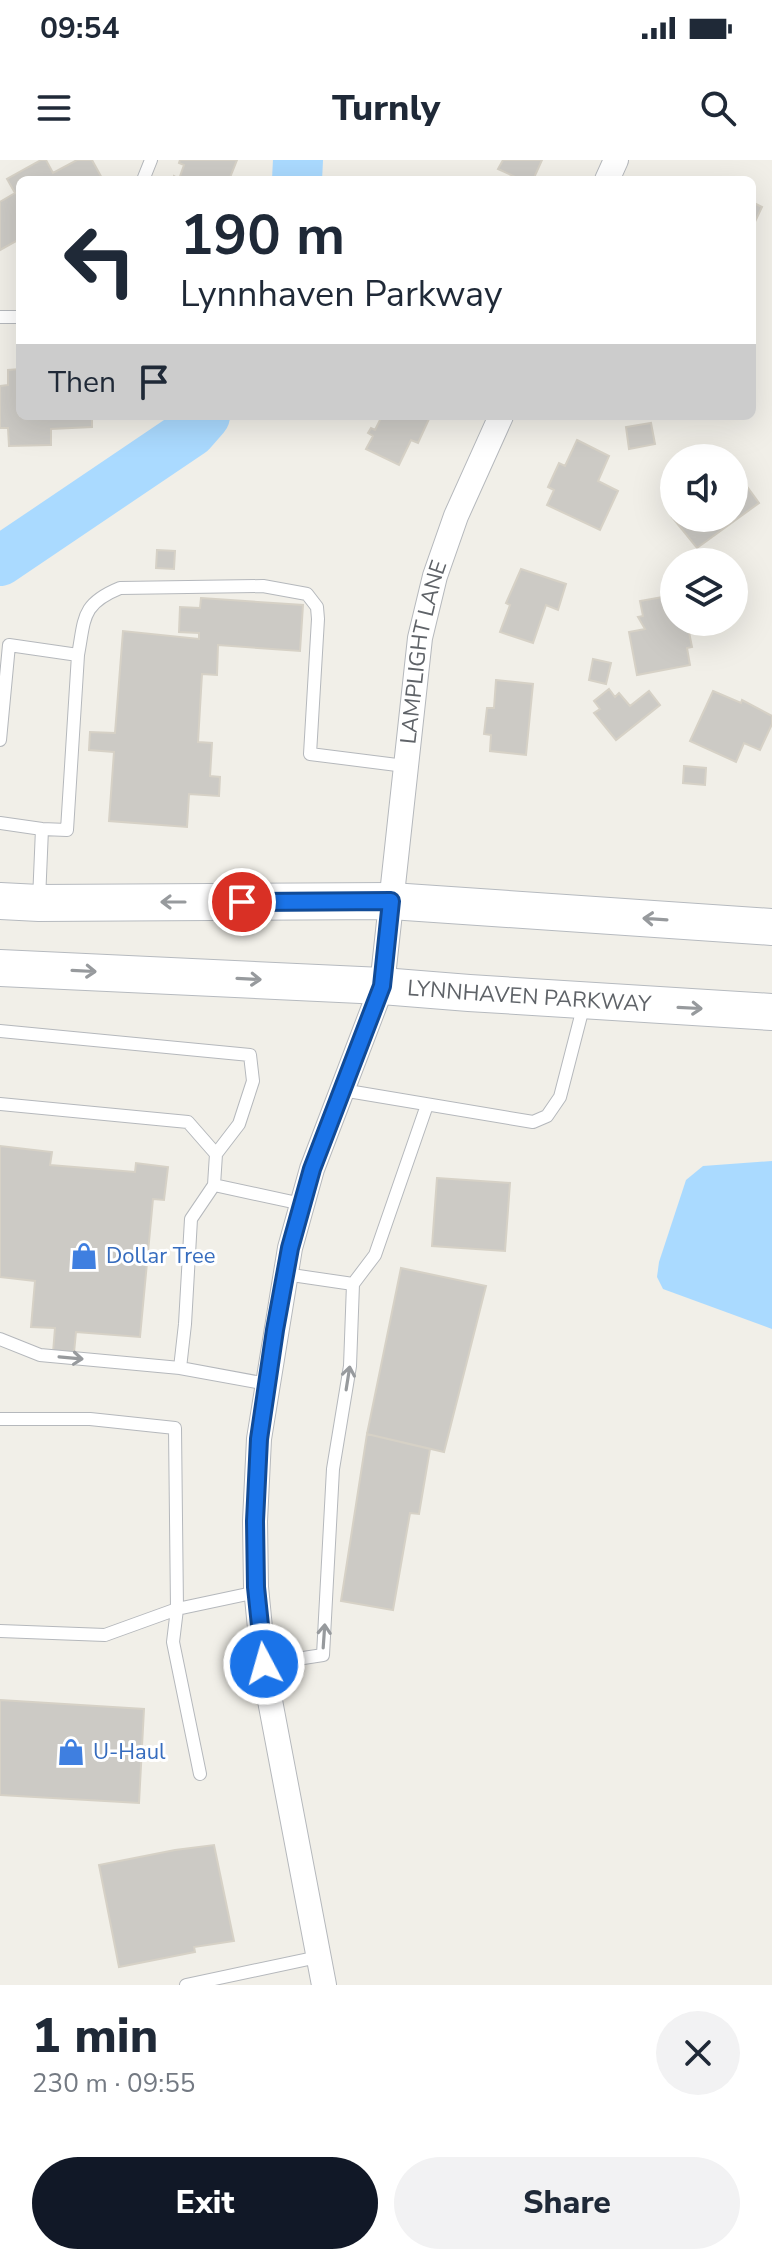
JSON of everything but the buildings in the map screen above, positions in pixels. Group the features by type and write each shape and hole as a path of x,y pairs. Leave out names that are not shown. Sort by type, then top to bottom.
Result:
{"main road":[{"path":"0,901 391,901 772,927"},
{"path":"0,914 19,912 39,903"},
{"name":"LYNNHAVEN PARKWAY","path":"0,968 382,986 772,1012"}],"street":[{"name":"LAMPLIGHT LANE","path":"324,1985 264,1664 257,1592 255,1521 259,1439 285,1274 302,1204 312,1169 382,986 420,638 435,576 456,516 499,420"}],"lane":[{"path":"0,823 67,830 78,655 86,614 99,597 120,588 263,586 307,594 317,607 318,619 310,754 405,766"},
{"path":"0,740 9,645 78,655"},
{"path":"39,903 42,829"},
{"path":"342,1090 533,1122 547,1116 560,1097 584,1001"},
{"path":"0,1031 250,1055 253,1081 239,1124 216,1154 214,1185 191,1219 180,1368"},
{"path":"0,1104 188,1122 216,1154"},
{"path":"264,1664 323,1655 333,1469 350,1366 353,1284 375,1255 427,1105"},
{"path":"214,1185 302,1204"},
{"path":"285,1274 353,1284"},
{"path":"0,1339 40,1355 180,1368 267,1384"},
{"path":"0,1419 90,1419 175,1428 177,1609 173,1642 200,1774"},
{"path":"0,1631 105,1635 177,1609 257,1592"},
{"path":"186,1985 318,1957"}],"water":[{"path":"772,1161 772,1329 663,1289 657,1277 659,1262 686,1180 703,1166"}],"waterway":[{"path":"297,176 298,160"},
{"path":"0,561 191,432 202,420"}],"place":[{"name":"Dollar Tree","path":"84,1256"},
{"name":"U-Haul","path":"71,1752"}],"route":[{"path":"242,902 391,901 382,986 312,1169 290,1248 275,1330 259,1439 255,1521 256,1587 264,1664"}]}
